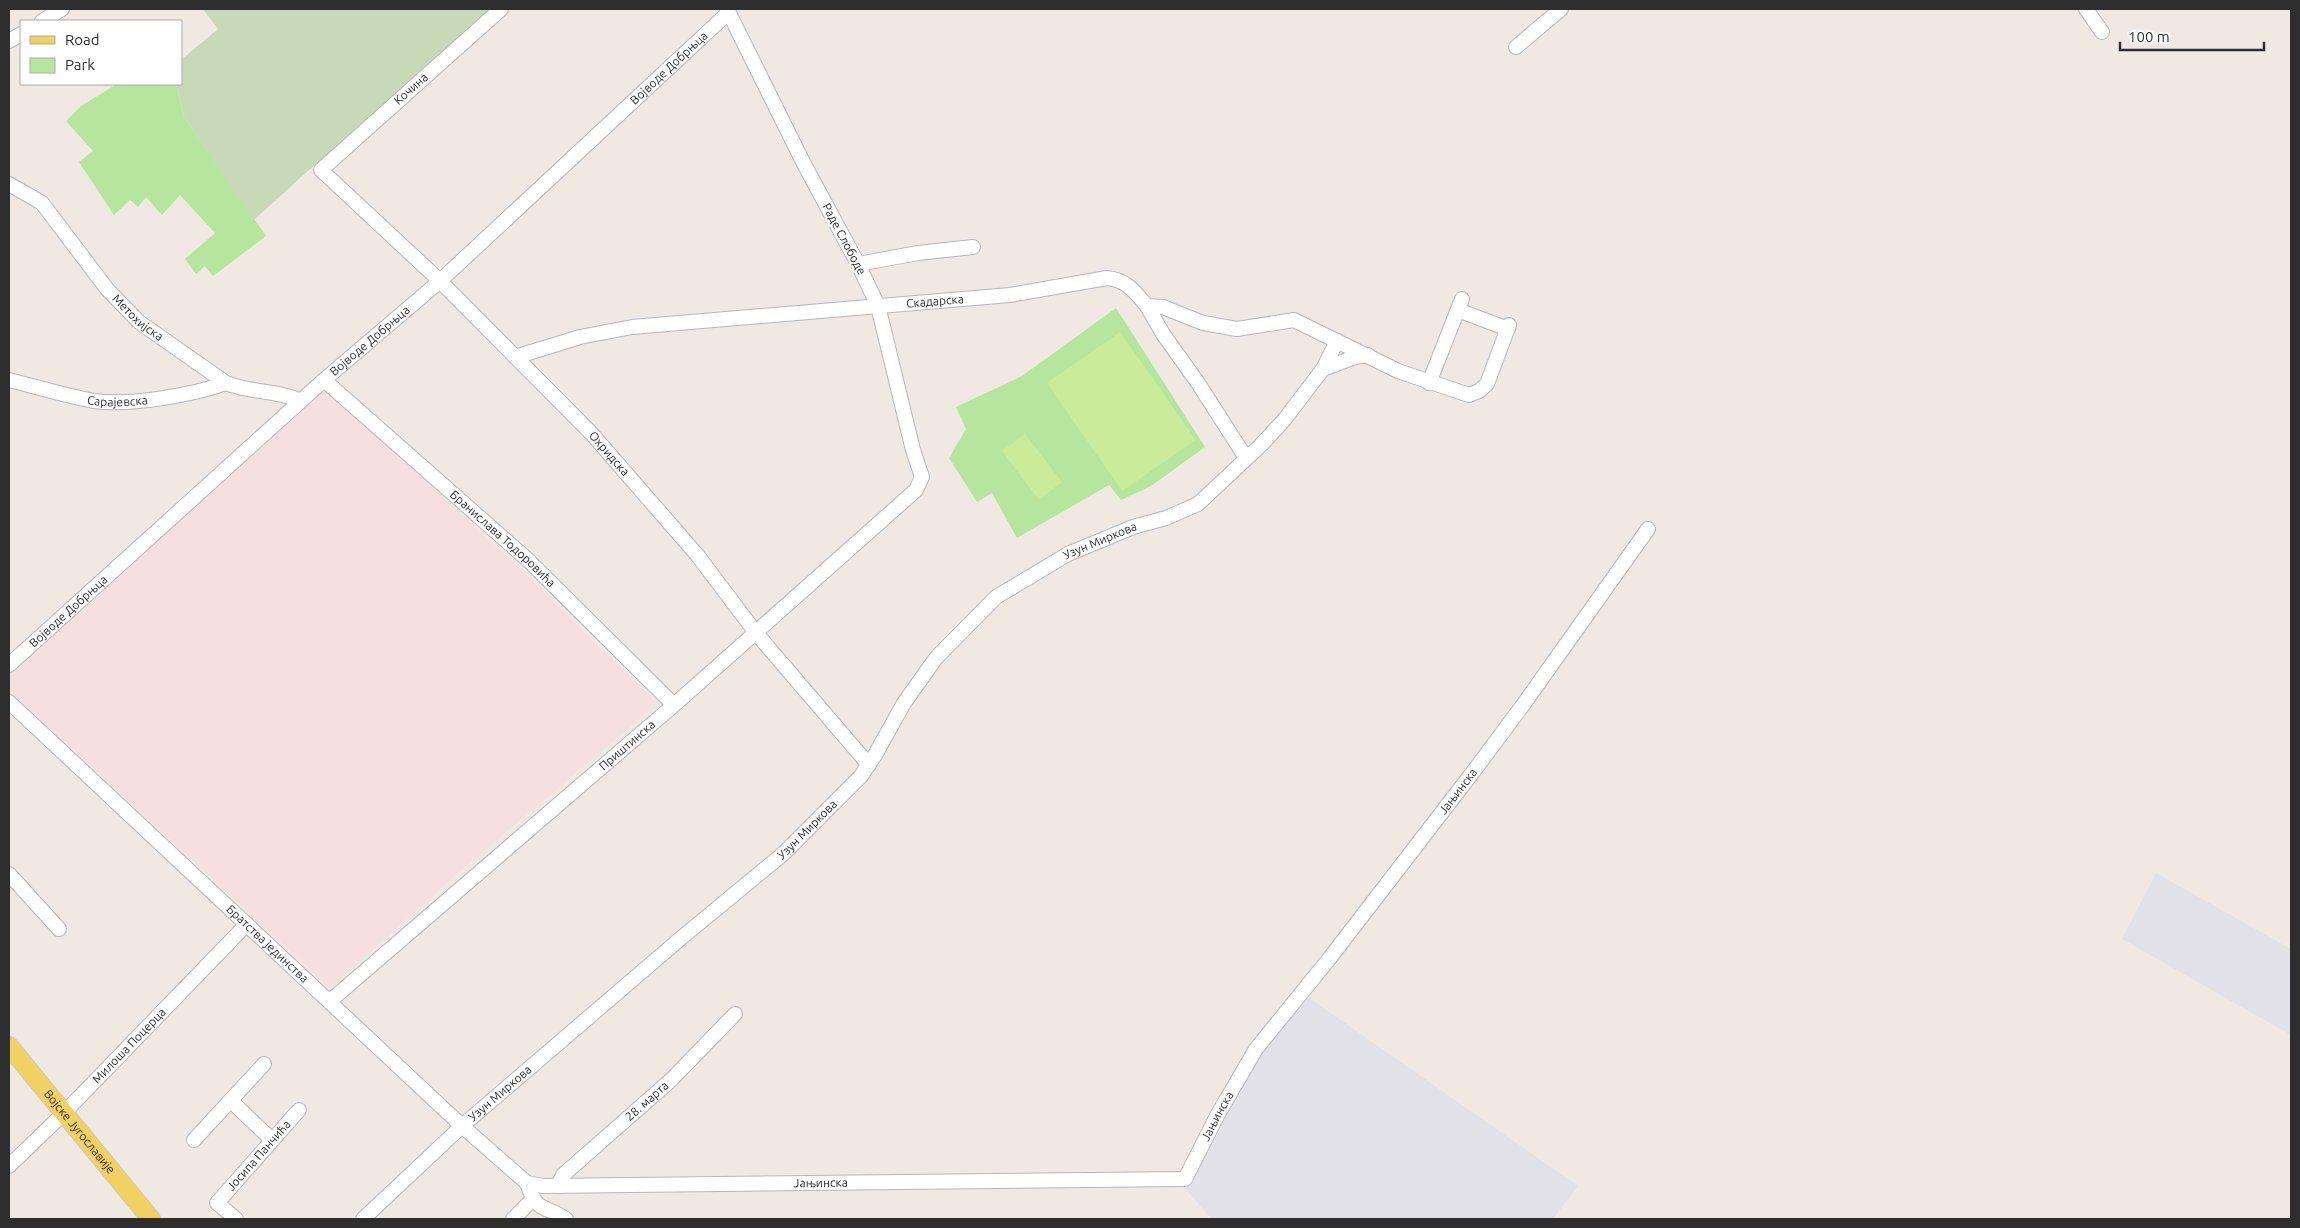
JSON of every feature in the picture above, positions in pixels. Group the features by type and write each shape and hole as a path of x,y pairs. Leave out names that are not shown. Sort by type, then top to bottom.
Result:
{"main road":[{"name":"Војске Југославије","path":"9,1046 150,1219"}],"street":[{"path":"44,20 62,9"},
{"name":"Кочина","path":"321,170 501,9"},
{"path":"1516,47 1561,9"},
{"path":"2086,9 2102,32"},
{"name":"Раде Слободе","path":"727,11 878,306 913,450 922,477 921,484"},
{"name":"Војводе Добрњца","path":"9,665 324,380 440,281 727,11"},
{"path":"9,42 20,35"},
{"name":"Охридска","path":"321,170 440,281 592,434 698,556 756,633 869,765"},
{"name":"Метохијска","path":"9,184 42,203 107,289 139,322 226,383 242,389 289,396 301,401"},
{"path":"858,264 918,253 973,247"},
{"name":"Скадарска","path":"515,357 580,337 632,327 1010,294 1107,278 1119,280 1130,287 1147,306 1163,334 1194,376 1246,458"},
{"path":"1147,306 1163,307 1203,323 1227,328 1249,328 1294,320 1398,371 1429,383 1468,395 1479,391 1486,384 1509,327 1460,305 1429,383"},
{"name":"Узун Миркова","path":"363,1219 462,1126 680,939 783,854 861,776 904,703 936,658 996,597 1068,554 1132,527 1166,518 1198,504 1284,420 1323,368 1336,341"},
{"path":"1323,368 1354,357 1368,355"},
{"name":"Сарајевска","path":"9,380 95,401 128,401 206,390 226,383"},
{"name":"Бранислава Тодоровића","path":"324,380 508,542 674,705"},
{"name":"Приштинска","path":"330,1001 674,705 921,484"},
{"name":"Јањинска","path":"527,1183 558,1186 1185,1179 1218,1114 1256,1049 1329,959 1478,765 1648,529"},
{"name":"Братства јединства","path":"9,702 113,802 330,1001 462,1126 527,1183"},
{"path":"9,874 59,929"},
{"name":"Милоша Поцерца","path":"9,1166 64,1113 247,924"},
{"name":"28. марта","path":"558,1186 563,1175 671,1080 735,1014"},
{"path":"194,1140 264,1064"},
{"path":"231,1101 272,1140"},
{"name":"Јосипа Панчића","path":"236,1219 217,1203 299,1110"},
{"path":"527,1183 532,1200 566,1219"},
{"path":"513,1219 532,1200"}],"shaded area":[{"path":"327,389 513,562 652,699 651,709 458,873 330,988 9,690 9,673"},
{"path":"2156,873 2291,949 2291,1035 2122,939"},
{"path":"1302,993 1578,1186 1553,1219 1212,1219 1185,1189 1222,1115 1261,1047"}],"green space":[{"path":"203,9 493,9 351,140 310,169 254,220 184,117 176,85 182,85 182,59 218,29"},
{"path":"115,85 176,85 184,117 266,236 213,276 205,266 196,274 185,259 215,233 180,195 162,215 146,197 138,207 130,200 114,215 79,162 93,151 66,121 81,106"},
{"path":"1116,308 1205,447 1151,486 1121,500 1109,485 1017,538 992,493 977,502 949,458 966,429 956,407 1022,376"},
{"path":"1120,332 1196,440 1122,491 1047,383"},
{"path":"1025,434 1062,482 1039,500 1002,451"}]}
